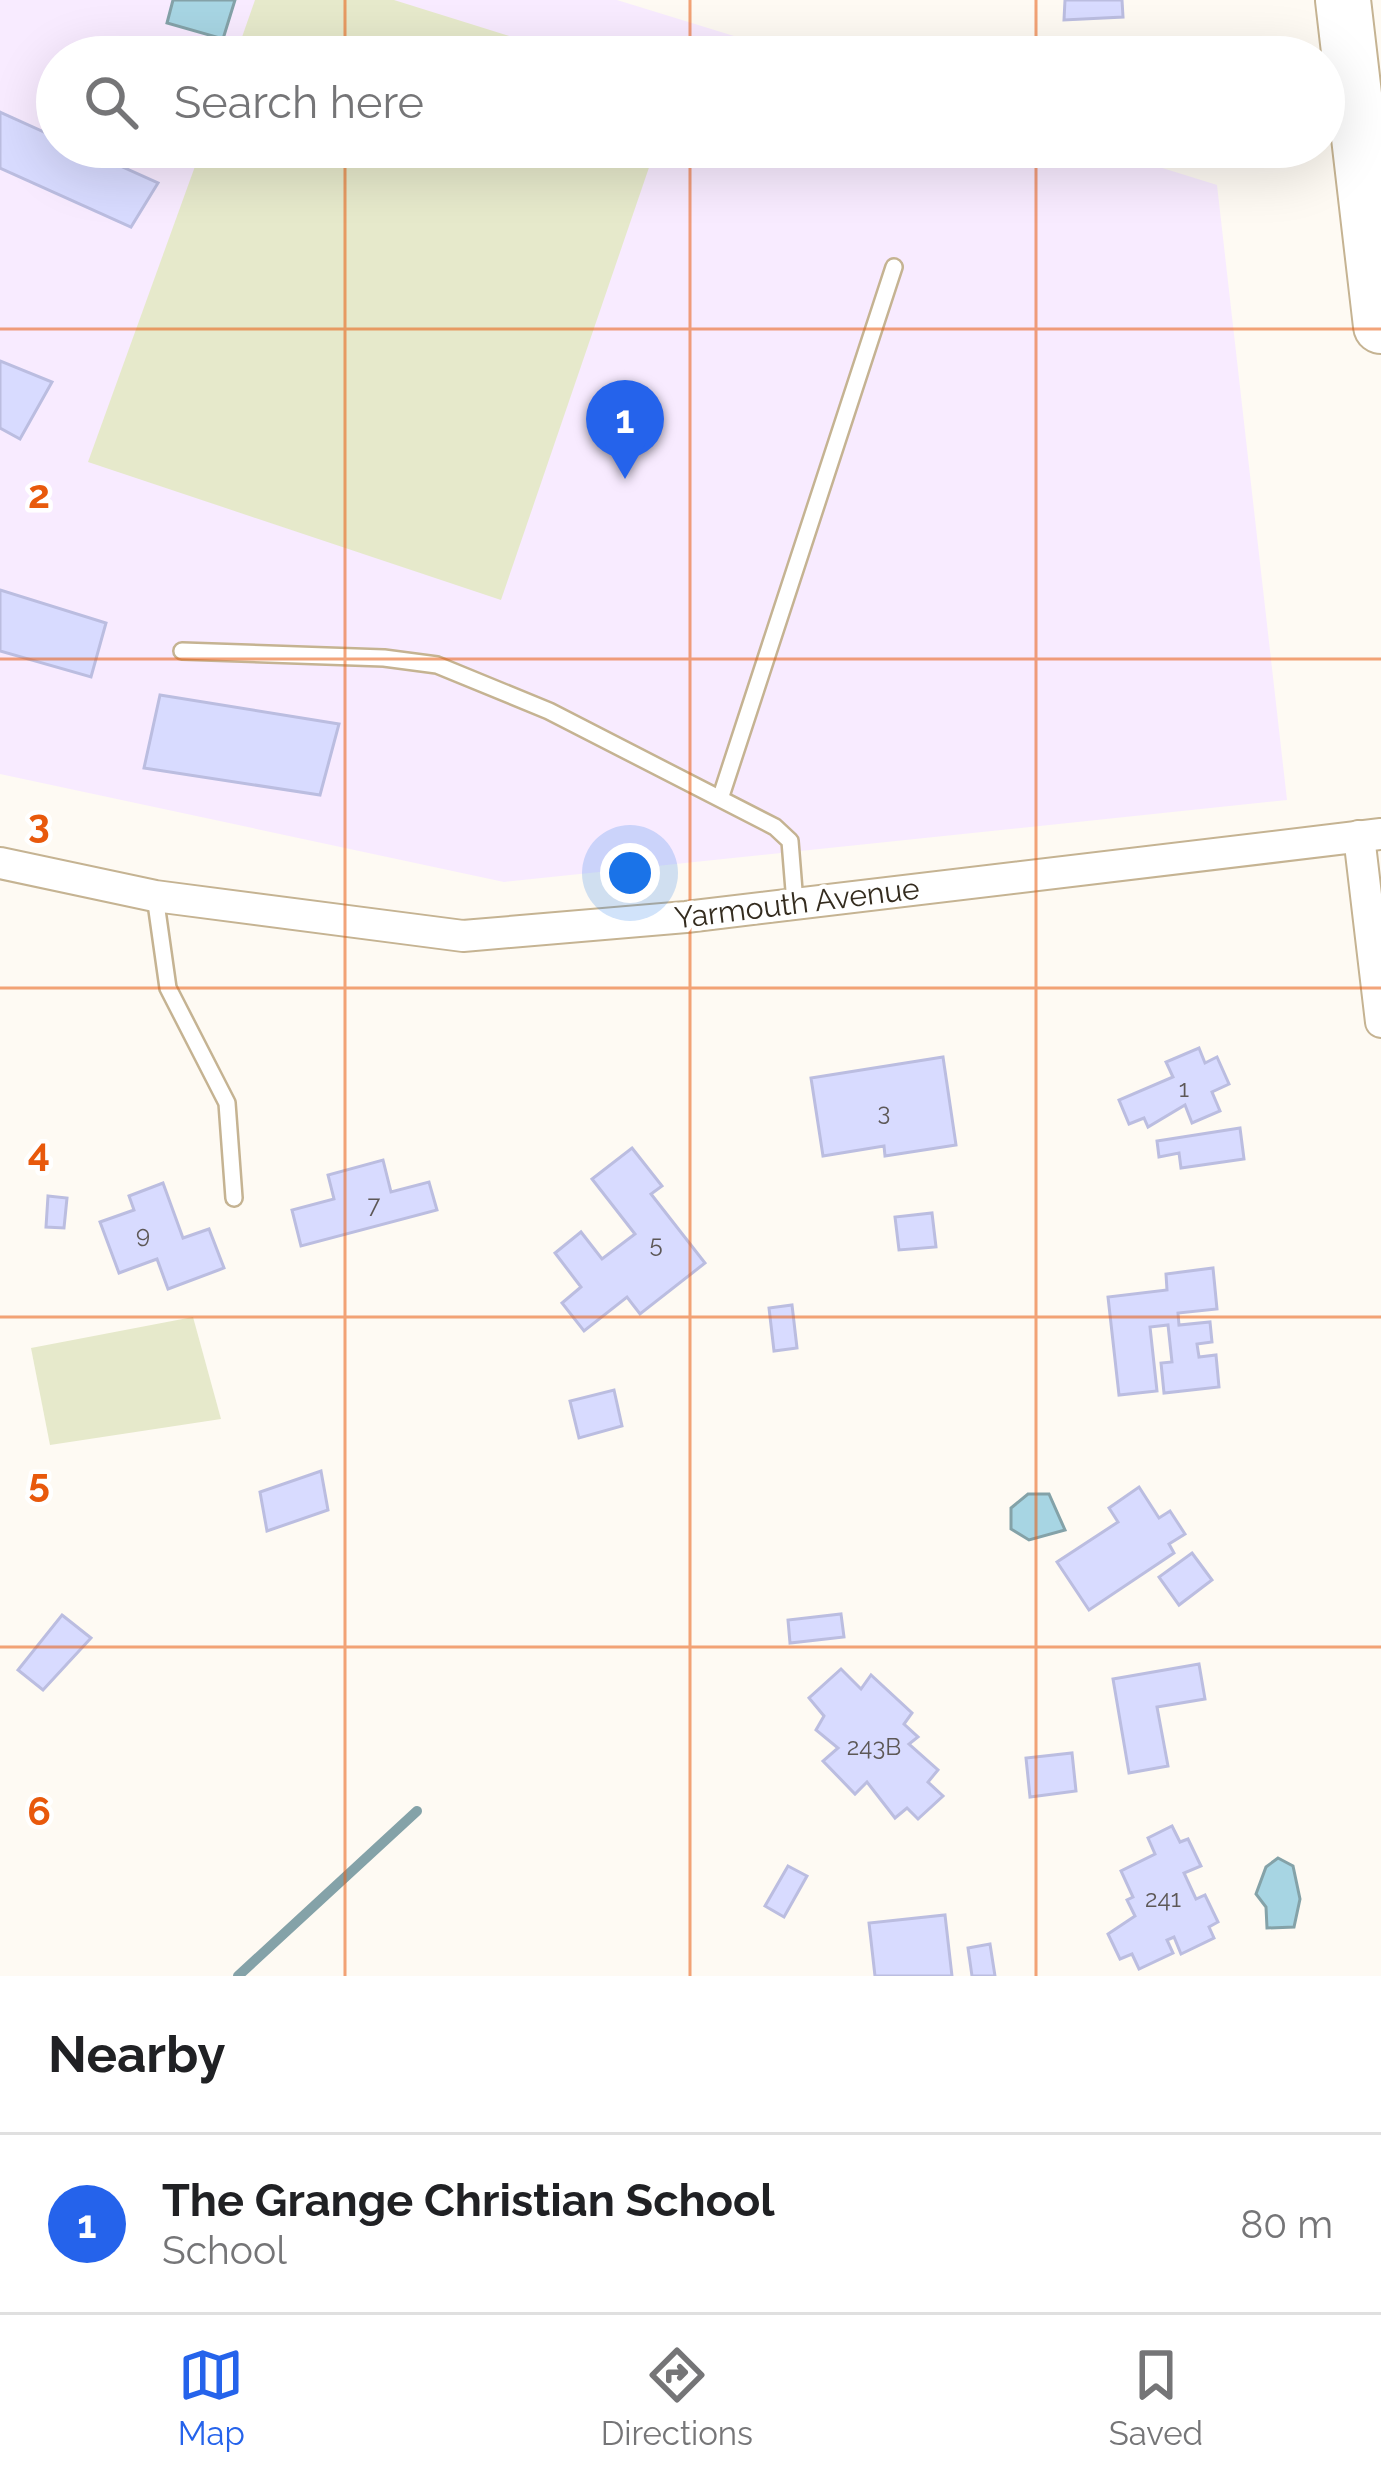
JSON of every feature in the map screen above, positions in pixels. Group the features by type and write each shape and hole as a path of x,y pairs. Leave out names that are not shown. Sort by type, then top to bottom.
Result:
{"highway":[{"path":"1343,0 1381,326"}],"street":[{"name":"Yarmouth Avenue","path":"0,863 155,896 463,936 795,904 1370,835"},
{"path":"1370,835 1381,1022"}],"lane":[{"path":"721,796 894,268"},
{"path":"182,651 418,660 548,711 721,796 790,841 795,904"},
{"path":"155,896 168,988 227,1103 234,1198"}],"shaded area":[{"path":"0,0 617,0 734,36 36,36 36,168 1162,168 1217,185 1287,800 504,882 0,774"}],"green space":[{"path":"255,0 394,0 509,36 242,36"},
{"path":"194,168 649,168 501,600 88,462"},
{"path":"193,1317 221,1419 50,1445 31,1348"}],"water":[{"path":"173,0 235,0 224,36 167,23"},
{"path":"1028,1494 1049,1494 1065,1530 1029,1540 1011,1529 1011,1508"},
{"path":"1278,1858 1293,1866 1300,1899 1294,1927 1267,1928 1266,1907 1256,1894 1266,1867"}],"building":[{"path":"1065,0 1122,0 1123,17 1064,20"},
{"path":"0,112 36,128 36,168 125,168 158,183 131,227 0,168"},
{"path":"0,361 52,382 20,439 0,428"},
{"path":"0,590 106,623 91,677 0,651"},
{"path":"160,695 339,724 320,795 144,768"},
{"path":"1199,1048 1205,1063 1217,1057 1229,1084 1212,1092 1220,1111 1192,1123 1185,1105 1148,1127 1144,1118 1129,1124 1119,1100 1173,1077 1166,1062"},
{"path":"943,1057 956,1145 885,1156 884,1146 823,1156 811,1078"},
{"path":"1240,1128 1244,1159 1181,1168 1179,1153 1159,1157 1157,1141"},
{"path":"632,1148 662,1186 651,1194 705,1263 640,1314 627,1297 584,1331 562,1303 581,1287 555,1253 581,1232 602,1259 635,1234 592,1179"},
{"path":"383,1160 391,1192 429,1182 437,1210 301,1246 292,1210 334,1199 328,1175"},
{"path":"163,1183 183,1238 209,1229 224,1268 168,1289 157,1259 119,1273 100,1222 134,1210 129,1196"},
{"path":"48,1196 67,1198 64,1228 46,1227"},
{"path":"932,1213 936,1247 899,1250 895,1217"},
{"path":"1213,1268 1217,1309 1178,1313 1179,1325 1210,1322 1212,1342 1197,1344 1199,1357 1216,1355 1219,1387 1164,1393 1161,1363 1172,1362 1168,1325 1150,1327 1157,1391 1119,1395 1108,1297 1167,1290 1166,1274"},
{"path":"792,1305 797,1348 774,1351 769,1308"},
{"path":"614,1390 622,1426 579,1438 570,1401"},
{"path":"321,1471 328,1510 267,1531 260,1492"},
{"path":"1139,1487 1159,1518 1170,1511 1185,1534 1169,1544 1174,1553 1089,1610 1057,1562 1118,1522 1109,1508"},
{"path":"1192,1553 1212,1580 1179,1605 1159,1577"},
{"path":"841,1614 844,1637 790,1643 788,1620"},
{"path":"62,1615 91,1638 43,1690 18,1670"},
{"path":"1199,1664 1205,1699 1157,1707 1168,1766 1129,1773 1113,1679"},
{"path":"841,1669 861,1689 871,1675 912,1713 904,1724 918,1737 909,1744 938,1770 928,1782 943,1796 918,1819 907,1808 895,1818 867,1782 855,1794 823,1761 838,1748 816,1730 824,1716 809,1698"},
{"path":"1072,1753 1076,1791 1030,1797 1026,1758"},
{"path":"1172,1826 1180,1842 1188,1839 1201,1866 1184,1873 1196,1899 1205,1895 1218,1922 1209,1927 1214,1938 1181,1954 1174,1937 1167,1940 1173,1953 1139,1969 1132,1954 1120,1959 1108,1934 1135,1916 1127,1900 1133,1897 1121,1871 1155,1854 1148,1838"},
{"path":"788,1866 807,1876 784,1917 765,1906"},
{"path":"945,1915 952,1976 875,1976 869,1923"},
{"path":"990,1944 995,1976 972,1976 968,1948"}],"waterway":[{"path":"238,1976 417,1811"}],"place":[{"name":"The Grange Christian School","path":"625,479"}]}
